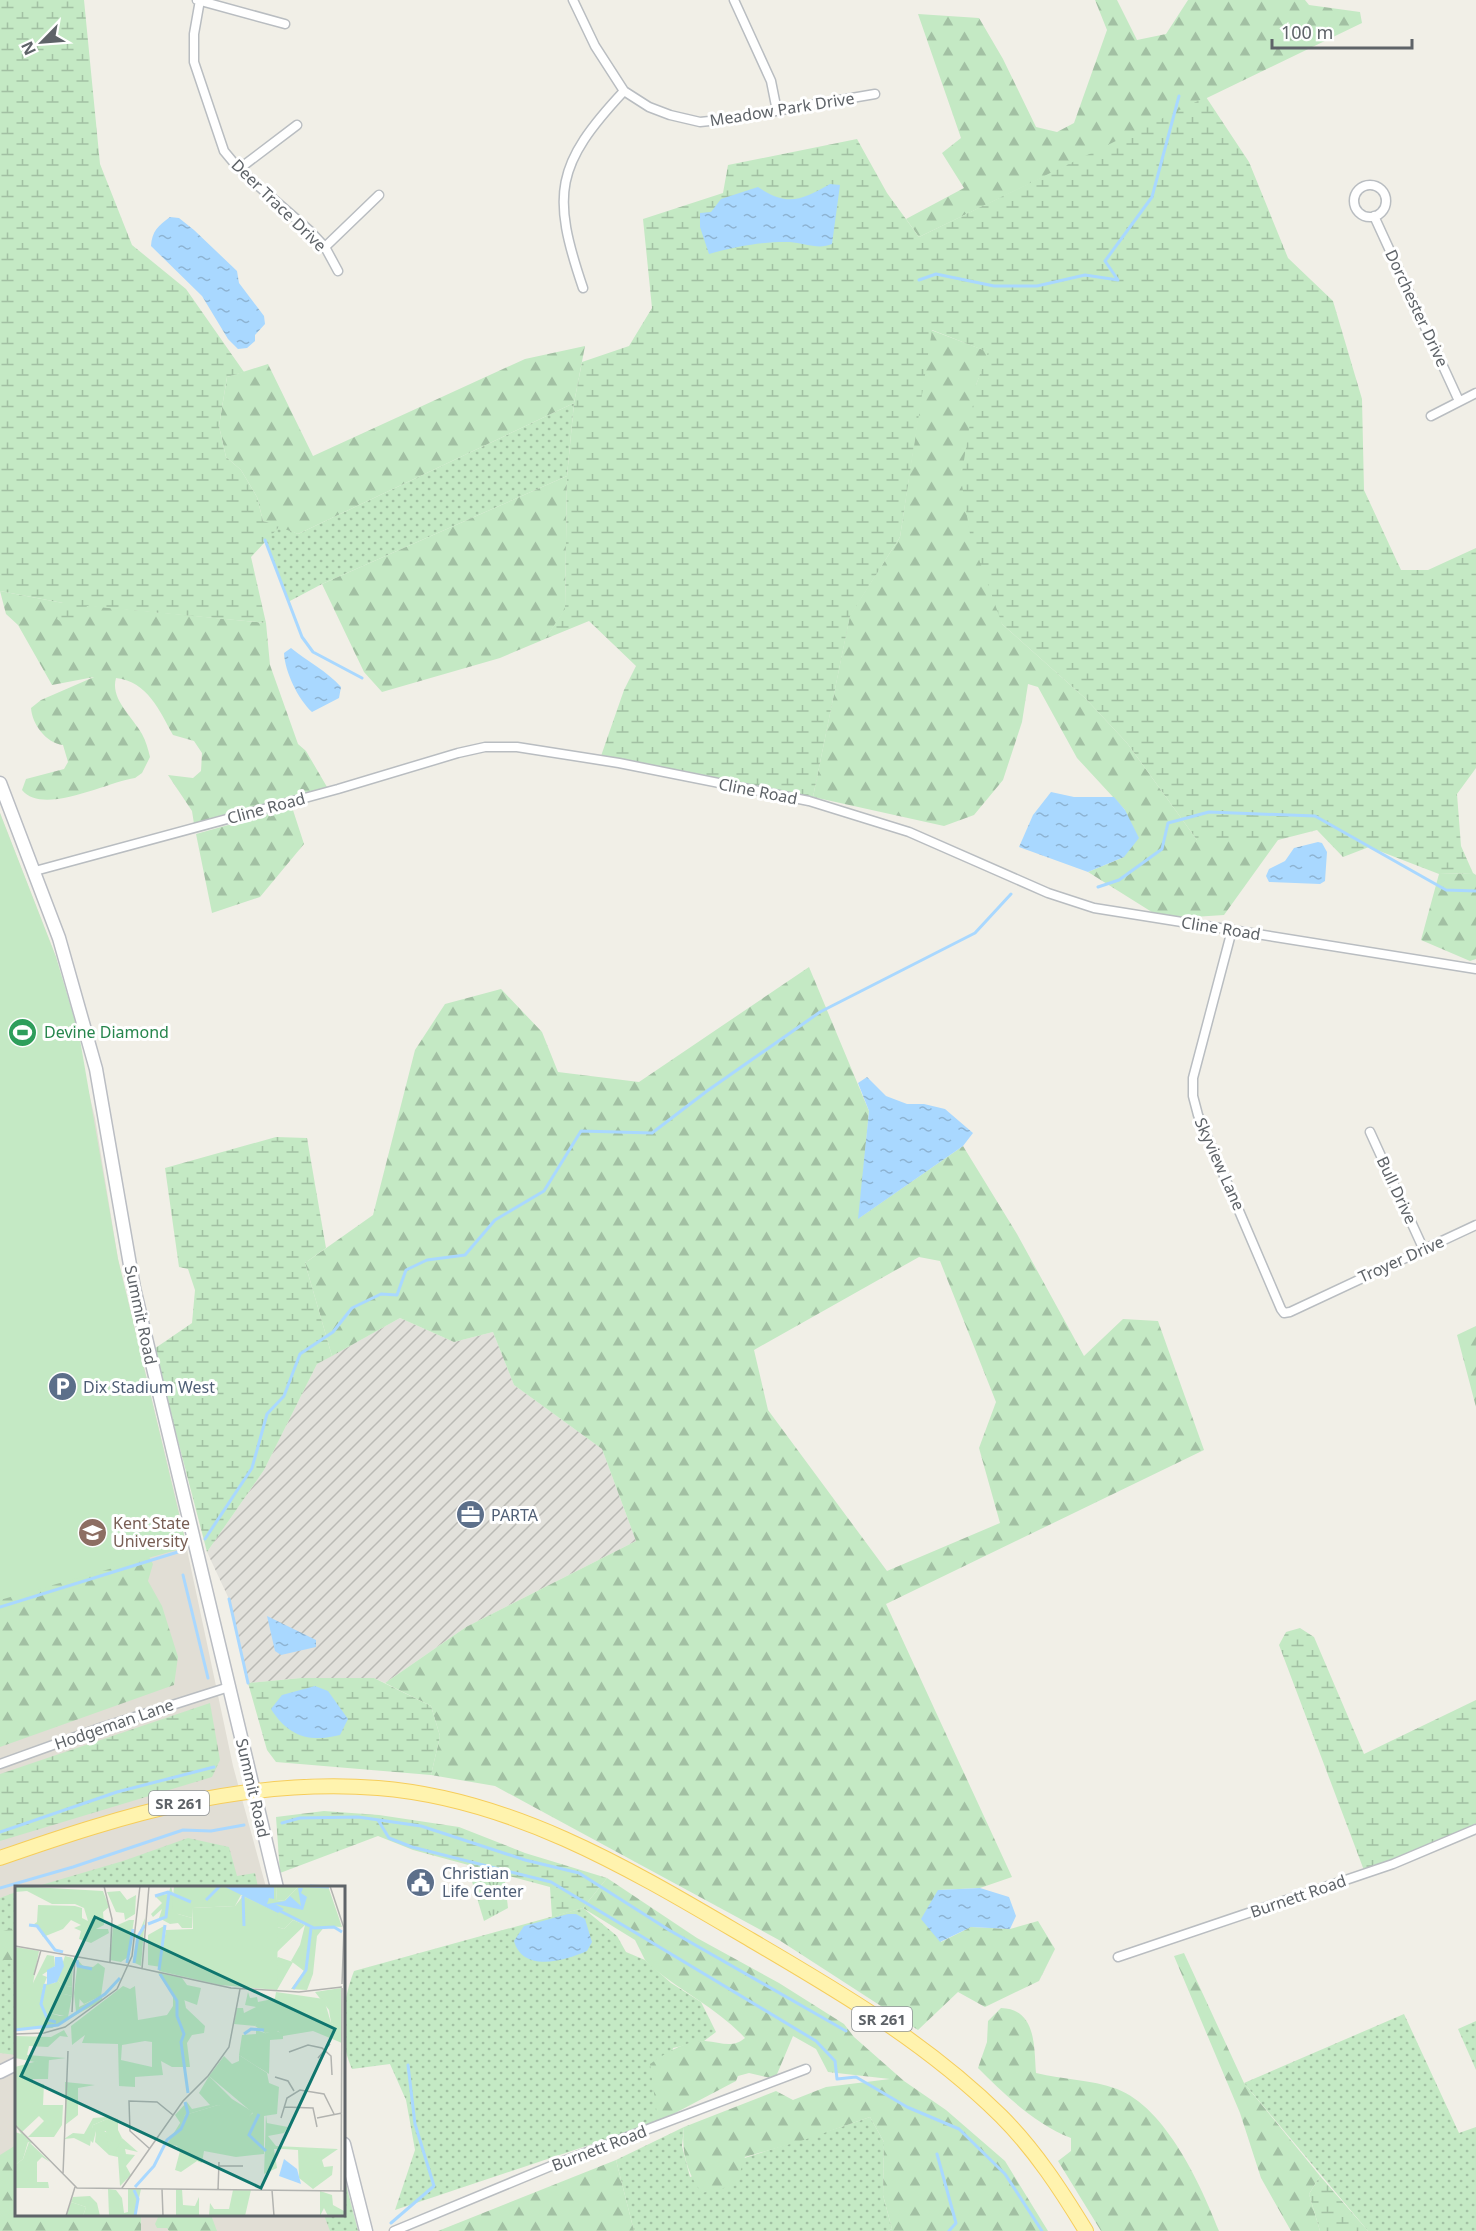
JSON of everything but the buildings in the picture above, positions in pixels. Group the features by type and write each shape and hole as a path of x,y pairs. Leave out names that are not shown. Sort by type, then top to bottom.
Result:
{"main road":[{"name":"SR 261","path":"0,1858 122,1817 211,1796 252,1790 314,1787 377,1788 416,1793 471,1805 532,1825 609,1859 857,2003 927,2051 1012,2127 1045,2168 1086,2231"}],"street":[{"path":"199,0 285,24"},
{"name":"Deer Trace Drive","path":"199,0 194,34 194,62 224,151 239,169 325,247 338,271"},
{"name":"Meadow Park Drive","path":"573,0 595,46 624,92 649,107 700,122 875,94"},
{"path":"734,0 771,81 777,111"},
{"path":"583,288 564,229 563,198 568,170 581,140 624,92"},
{"path":"239,169 297,125"},
{"path":"325,247 379,195"},
{"name":"Dorchester Drive","path":"1374,216 1459,401"},
{"path":"1431,416 1476,393"},
{"name":"Cline Road","path":"35,871 319,794 458,753 485,747 516,747 619,763 808,801 909,832 1041,890 1086,906 1476,969"},
{"name":"Summit Road","path":"0,783 35,871 72,978 96,1069 134,1288 277,1886"},
{"name":"Skyview Lane","path":"1232,930 1194,1067 1192,1086 1194,1105 1281,1309 1284,1313 1290,1312 1325,1293"},
{"name":"Bull Drive","path":"1370,1132 1423,1248"},
{"name":"Troyer Drive","path":"1325,1293 1476,1225"},
{"name":"Hodgeman Lane","path":"0,1764 103,1726 229,1687"},
{"name":"Burnett Road","path":"1118,1958 1393,1864 1476,1829"},
{"path":"0,2072 15,2064"},
{"name":"Burnett Road","path":"394,2231 530,2174 806,2069"},
{"path":"345,2148 366,2231"}],"shaded area":[{"name":"Kent State University","path":"0,813 56,957 95,1118 118,1259 178,1507 233,1766 266,1886 15,1886 15,2216 345,2216 345,2181 358,2231 0,2231"},
{"path":"400,1318 454,1342 493,1332 514,1385 602,1449 636,1541 466,1627 385,1683 374,1678 301,1678 248,1683 229,1599 207,1552 264,1470 317,1364"}],"green space":[{"path":"0,0 84,0 100,164 132,245 186,289 244,372 227,377 219,426 226,457 241,470 257,497 263,521 280,526 251,557 266,623 87,606 72,631 57,619 63,603 0,591"},
{"path":"1095,0 1117,0 1137,40 1166,34 1188,0 1305,0 1309,5 1360,12 1362,23 919,237 906,219 964,188 942,153 961,138 918,14 979,18 1003,59 1036,127 1057,132 1074,123 1107,30"},
{"path":"1206,97 1249,162 1288,258 1333,301 1362,399 1364,490 1401,570 1428,570 1476,548 1476,768 1457,794 1461,846 1473,873 1439,874 1369,847 1343,857 1317,830 1278,840 1197,840 1127,743 1086,699 1002,624 970,534 961,479 976,385 988,352 932,330 900,537 850,616 813,797 601,756 624,690 636,666 589,621 545,639 565,609 567,476 574,403 582,362 629,346 652,308 643,219 723,193 728,165 857,139 887,193 919,237"},
{"path":"931,330 989,352 976,385 1002,624 1086,699 1127,743 1197,840 1278,840 1224,915 1163,919 1088,872 1124,857 1125,810 1077,758 1038,687 1028,684 1022,722 1003,780 974,815 944,826 813,797 850,615 900,537"},
{"path":"585,346 574,403 298,534 263,521 257,497 241,470 226,457 219,426 227,377 268,364 313,456 525,359"},
{"path":"574,403 567,476 322,584 288,602 265,540 280,526 298,534"},
{"path":"567,476 565,610 545,639 500,658 382,692 364,672 322,584"},
{"path":"0,591 63,603 266,623 270,665 298,744 306,751 327,787 194,824 192,811 168,775 193,778 201,771 202,753 194,741 173,735 157,707 144,691 136,685 116,678 115,686 119,700 146,742 150,757 142,773 135,778 60,799 45,800 32,797 22,790 26,779 64,769 68,762 63,745 51,741 41,732 34,720 31,708 41,700 94,677 52,685 18,625 6,614"},
{"path":"292,807 304,844 260,897 212,913 196,834"},
{"path":"0,813 56,957 79,1034 118,1259 187,1547 0,1600"},
{"path":"1473,873 1476,875 1476,959 1470,961 1421,940 1439,874"},
{"path":"809,967 869,1111 859,1218 963,1146 1017,1234 1084,1356 1123,1319 1158,1321 1204,1450 886,1604 1012,1877 980,1888 938,1890 941,1942 971,1927 1010,1929 1038,1921 1055,1949 1039,1981 985,2007 958,1992 918,2030 779,1940 495,1786 431,1775 440,1736 431,1706 385,1683 466,1627 636,1541 602,1449 514,1385 493,1332 454,1342 400,1318 332,1356 305,1263 373,1215 415,1050 445,1004 501,989 542,1032 558,1072 639,1082","holes":["919,1257 940,1261 996,1402 979,1448 1000,1523 887,1571 768,1410 754,1350"]},
{"path":"276,1137 307,1138 326,1248 305,1263 332,1356 317,1364 264,1470 207,1552 154,1349 192,1323 195,1290 188,1269 179,1267 165,1168"},
{"path":"1476,1326 1476,1407 1457,1335"},
{"path":"146,1551 153,1564 148,1581 162,1606 178,1657 174,1685 0,1747 0,1596"},
{"path":"1300,1628 1314,1637 1364,1754 1476,1700 1476,1829 1365,1873 1279,1645 1286,1632"},
{"path":"301,1678 374,1678 431,1706 440,1736 431,1775 276,1762 267,1750 248,1683"},
{"path":"210,1703 220,1760 212,1777 0,1841 0,1774"},
{"path":"324,1811 379,1815 459,1827 525,1853 607,1878 583,1908 552,1917 550,1887 413,1850 378,1836 280,1873 276,1817"},
{"path":"188,1838 229,1847 237,1876 255,1873 258,1886 38,1886 123,1861"},
{"path":"470,1875 505,1882 508,1908 484,1921"},
{"path":"607,1878 697,1938 779,1983 844,2024 854,2037 904,2081 946,2110 1005,2161 1048,2231 888,2231 892,2229 883,2195 884,2142 870,2117 801,2141 745,2157 736,2185 702,2193 692,2178 686,2162 683,2145 684,2127 776,2091 793,2100 826,2087 890,2079 828,2072 816,2049 793,2036 775,2079 749,2073 738,2076 736,2081 658,2122 650,2064 690,2043 705,2041 731,2044 745,2038 713,2010 653,1968 645,1960 635,1940 583,1908"},
{"path":"15,1892 15,2055 0,2053 0,1898"},
{"path":"583,1908 617,1936 626,1952 645,1960 671,1983 701,2002 716,2032 704,2041 673,2048 658,2122 395,2210 415,2150 406,2100 390,2064 352,2069 345,2045 345,2003 354,1971"},
{"path":"15,1927 15,1960 0,1960 0,1932"},
{"path":"1184,1953 1244,2083 1320,2176 1309,2194 1320,2231 1291,2231 1261,2178 1240,2113 1174,1956"},
{"path":"1001,2008 1012,2010 1027,2022 1033,2040 1036,2073 1097,2083 1117,2089 1135,2099 1151,2113 1180,2150 1219,2231 1101,2231 1058,2161 1071,2151 1071,2138 1033,2117 978,2068 987,2042 988,2021"},
{"path":"1404,2014 1459,2133 1476,2127 1476,2231 1368,2231 1244,2083"},
{"path":"1476,2021 1476,2070 1458,2029"},
{"path":"870,2117 884,2142 883,2195 892,2229 888,2231 634,2231 616,2160 684,2127 682,2146 690,2177"},
{"path":"15,2146 15,2216 141,2216 141,2231 0,2231 0,2155"},
{"path":"616,2160 634,2231 438,2231"},
{"path":"1320,2176 1368,2231 1320,2231 1309,2194"},
{"path":"345,2181 358,2231 330,2231 324,2216 345,2216"},
{"path":"159,2216 211,2216 217,2231 169,2231 167,2228 157,2228 155,2224"}],"water":[{"path":"830,184 840,185 832,244 817,246 770,242 709,254 700,227 700,213 711,212 721,199 758,187 778,197 794,199 811,194"},
{"path":"170,217 179,218 194,230 237,271 239,283 264,316 265,324 255,335 255,341 247,348 238,349 228,339 202,296 151,246 156,229"},
{"path":"291,648 330,676 341,687 339,698 312,712 307,707 297,693 287,668 284,653"},
{"path":"1051,792 1074,797 1114,797 1125,810 1139,838 1124,857 1088,872 1019,847 1033,815"},
{"path":"1322,843 1327,852 1325,881 1320,884 1269,882 1266,876 1269,869 1285,861 1294,848"},
{"path":"867,1077 886,1096 907,1104 924,1104 945,1109 973,1133 963,1146 858,1219 869,1111 858,1083"},
{"path":"267,1616 316,1640 316,1647 281,1655 275,1651"},
{"path":"315,1686 328,1691 348,1719 340,1735 319,1738 300,1735 285,1726 271,1709 282,1695"},
{"path":"980,1888 1009,1897 1016,1916 1010,1929 971,1927 940,1942 921,1919 938,1890"},
{"path":"576,1914 585,1919 592,1942 587,1951 556,1961 545,1962 535,1961 519,1951 514,1941 524,1926"}],"waterway":[{"path":"919,280 936,274 994,286 1037,286 1085,275 1118,280 1105,261 1152,197 1179,96"},
{"path":"265,540 302,637 313,652 362,678"},
{"path":"1098,887 1119,880 1162,849 1168,823 1209,812 1315,816 1446,890 1476,891"},
{"path":"205,1539 252,1468 267,1414 284,1396 300,1354 333,1332 352,1308 381,1294 397,1295 406,1270 427,1260 465,1255 495,1220 544,1191 581,1131 652,1133 707,1091 820,1012 975,933 1011,894"},
{"path":"0,1607 181,1551"},
{"path":"183,1575 208,1678"},
{"path":"229,1599 248,1683"},
{"path":"0,1832 117,1792 214,1767"},
{"path":"282,1823 300,1818 358,1817 421,1826 525,1860 579,1873 669,1930 846,2031"},
{"path":"378,1820 389,1838 412,1847 551,1882 816,2041 835,2061 837,2079 856,2077 907,2107 959,2129 1005,2174 1042,2231"},
{"path":"0,1888 73,1867 183,1830 211,1831 244,1825"},
{"path":"391,2223 434,2186 415,2124 408,2065"},
{"path":"937,2154 956,2223 949,2231"}],"place":[{"name":"Devine Diamond","path":"23,1032"},
{"name":"Dix Stadium West","path":"62,1387"},
{"name":"PARTA","path":"470,1515"},
{"name":"Kent State University","path":"92,1532"},
{"name":"Christian Life Center","path":"421,1882"}]}
